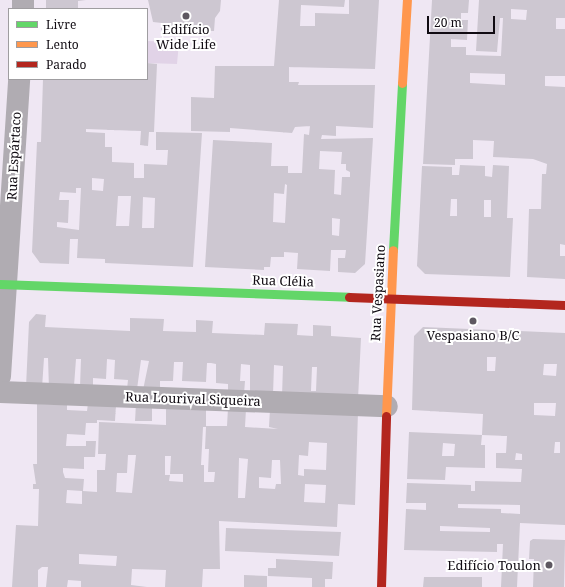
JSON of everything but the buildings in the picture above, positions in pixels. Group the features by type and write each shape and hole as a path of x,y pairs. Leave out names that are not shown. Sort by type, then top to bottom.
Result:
{"street":[{"name":"Rua Vespasiano","path":"381,587 390,298 407,0"},
{"name":"Rua Espártaco","path":"0,376 3,284 19,80"},
{"name":"Rua Clélia","path":"3,284 565,305"},
{"name":"Rua Lourival Siqueira","path":"0,392 386,406"}],"shaded area":[{"path":"148,41 179,42 177,64 148,63"}],"traffic: fast":[{"path":"393,250 402,83"},
{"path":"0,284 349,297"}],"traffic: slow":[{"path":"402,83 407,0"},
{"path":"386,416 393,250"}],"traffic: jam":[{"path":"349,297 565,305"},
{"path":"381,587 386,416"}],"place":[{"name":"Edifício Wide Life","path":"186,16"},
{"name":"Vespasiano B/C","path":"473,321"},
{"name":"Edifício Toulon","path":"549,565"}]}
